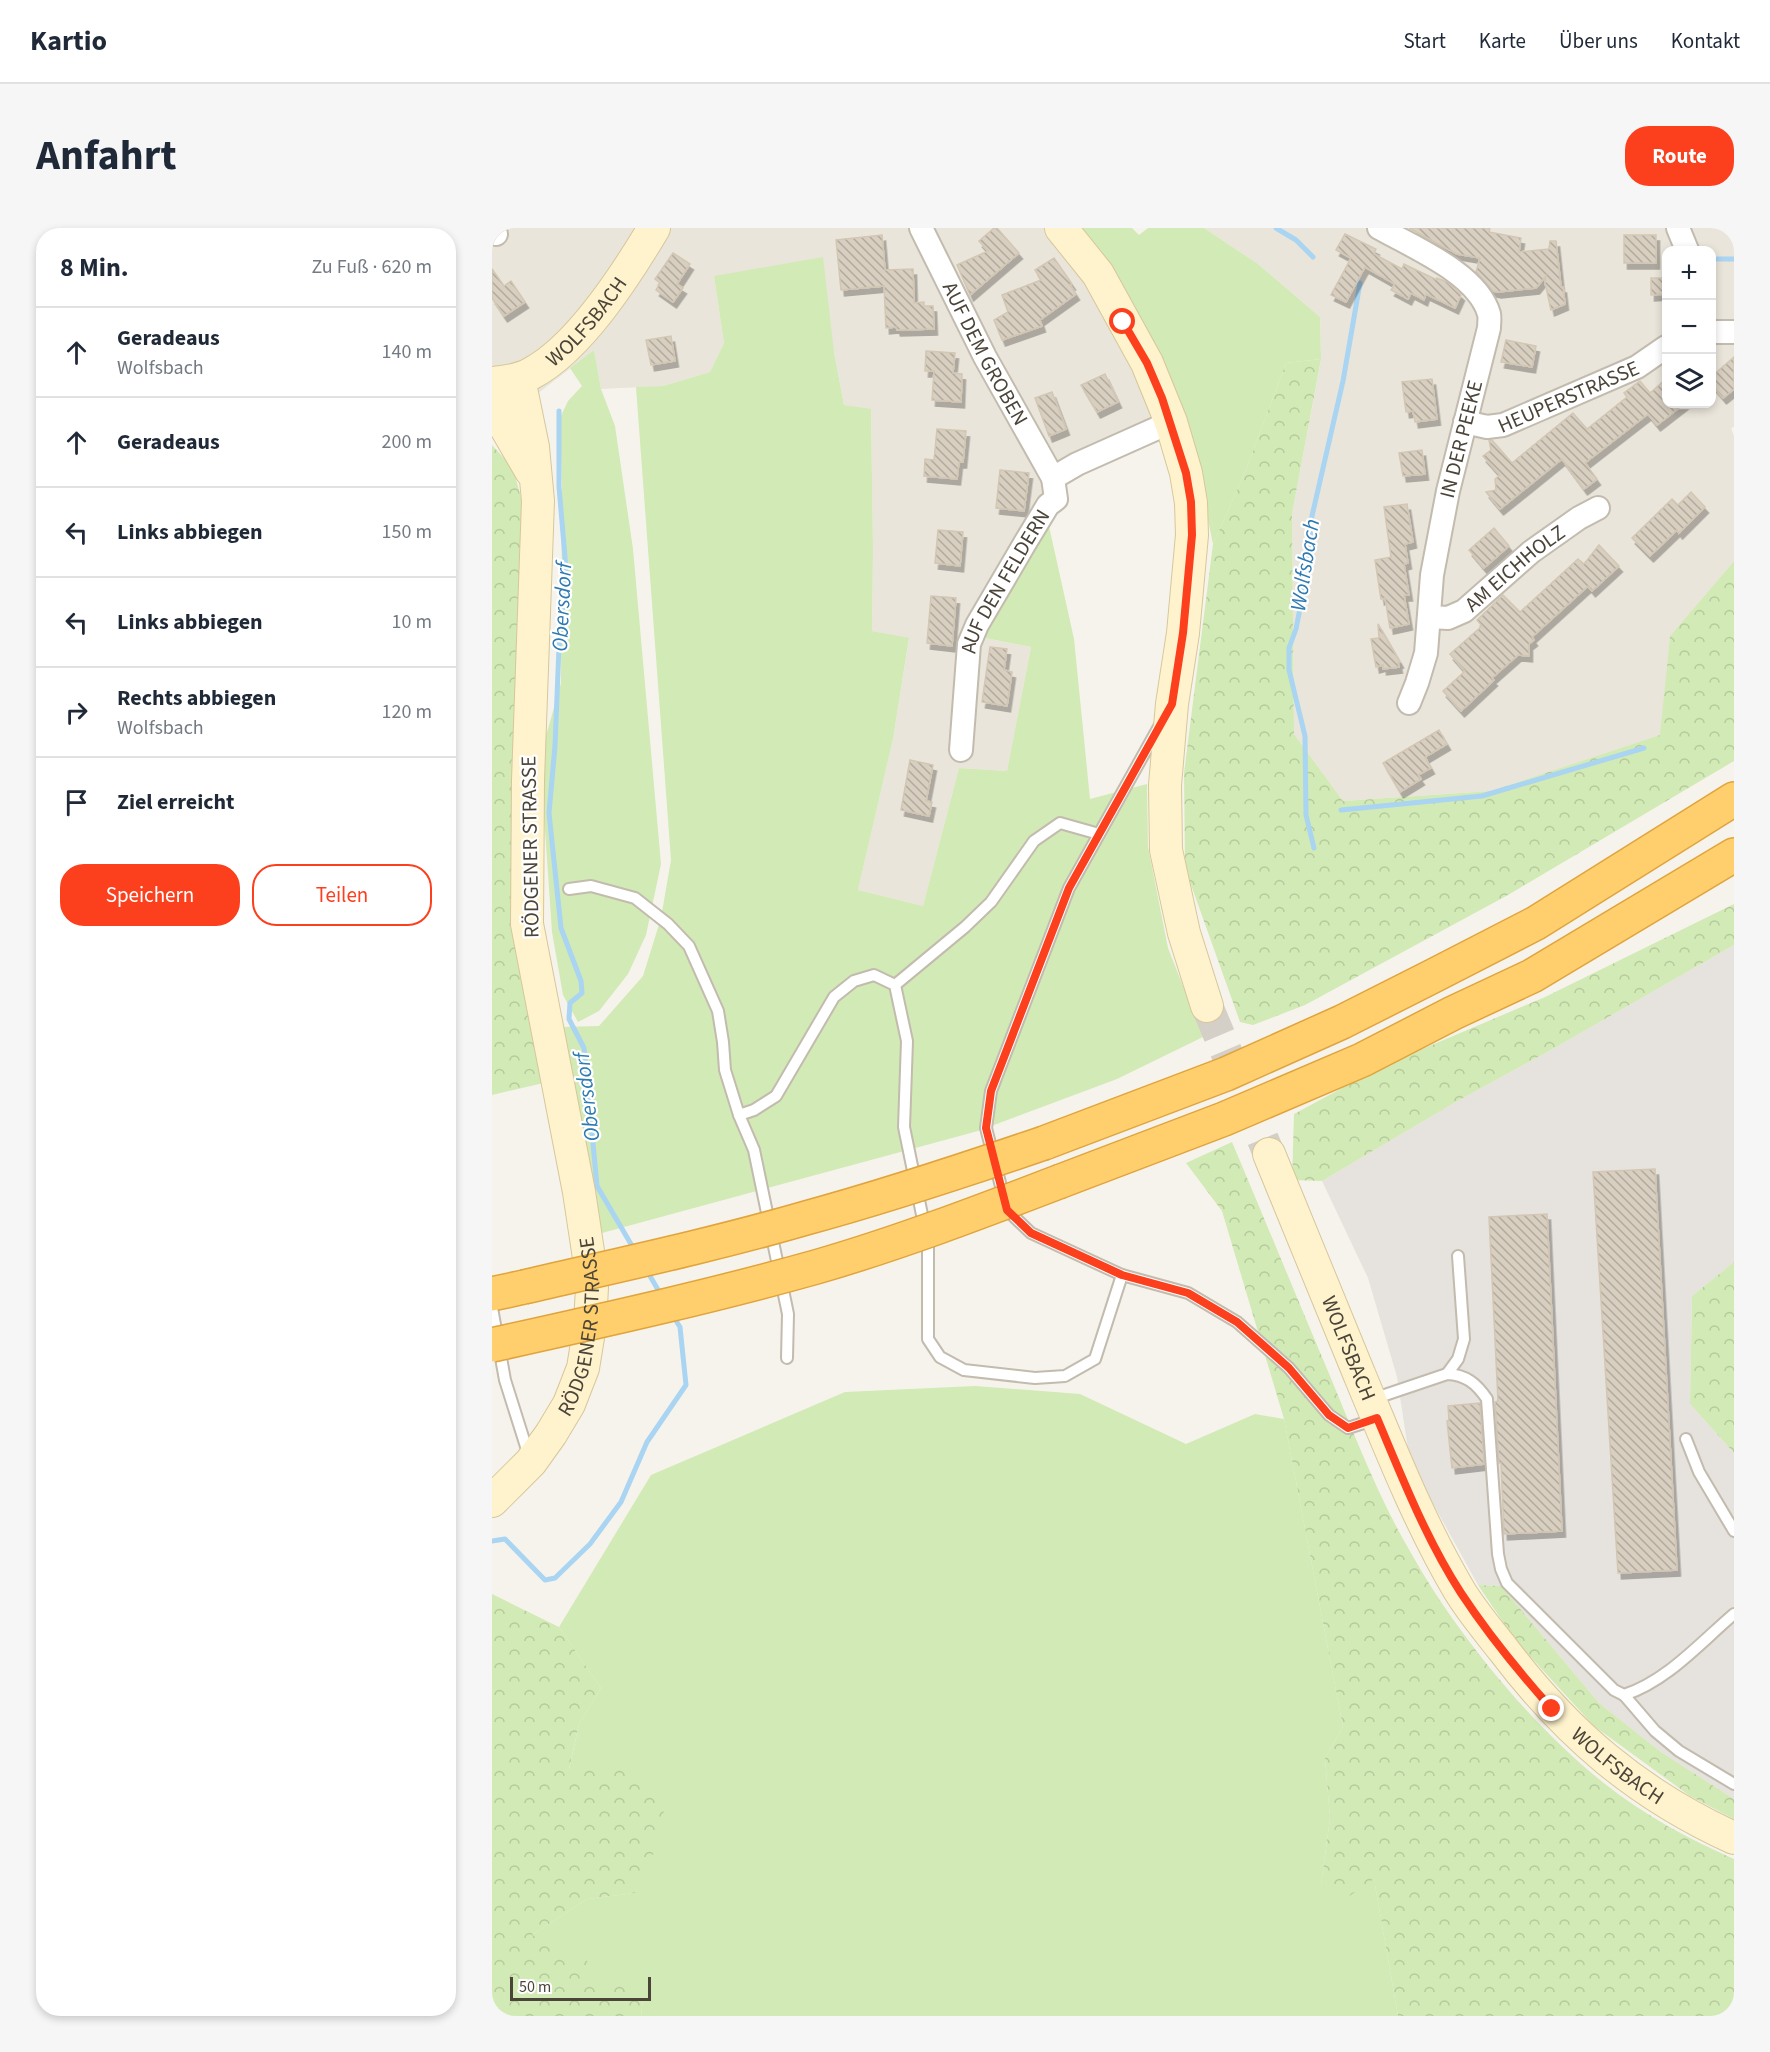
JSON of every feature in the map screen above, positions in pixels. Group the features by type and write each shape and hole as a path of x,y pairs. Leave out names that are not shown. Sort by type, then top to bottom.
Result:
{"highway":[{"path":"492,1294 676,1252 805,1219 916,1186 1044,1143 1226,1074 1342,1022 1536,923 1734,799"},
{"path":"492,1345 816,1267 934,1230 1224,1119 1362,1060 1453,1013 1532,976 1734,855"}],"main road":[{"name":"WOLFSBACH","path":"506,381 545,365 562,350 594,315 633,264 654,228"},
{"path":"1061,228 1098,274 1147,363 1171,423 1186,473 1191,502 1192,535 1165,785 1166,850 1184,933 1207,1006"},
{"name":"RÖDGENER STRASSE","path":"492,1501 531,1462 569,1404 583,1368 590,1325 592,1287 590,1258 579,1192 526,924 528,769 538,501 533,447 506,381"},
{"name":"RÖDGENER STRASSE","path":"492,404 536,481"},
{"name":"WOLFSBACH","path":"1269,1154 1407,1490 1455,1583 1521,1674 1585,1742 1626,1775 1671,1805 1734,1838"}],"street":[{"name":"AUF DEM GROBEN","path":"921,228 985,357 1053,478"},
{"name":"IN DER PEEKE","path":"1379,228 1450,267 1466,279 1489,314 1490,328 1441,525 1432,575 1426,653 1409,703"},
{"path":"1678,228 1685,246"},
{"path":"1716,332 1734,332"},
{"name":"HEUPERSTRASSE","path":"1465,422 1487,428 1503,425 1637,367 1662,350"},
{"path":"1053,478 1077,464 1171,423"},
{"name":"AUF DEN FELDERN","path":"961,750 969,644 1025,543 1048,505 1056,499 1053,478"},
{"name":"AM EICHHOLZ","path":"1430,617 1448,618 1464,611 1532,552 1579,518 1598,508"}],"lane":[{"path":"1172,704 1065,898 991,1091 986,1128 1007,1210 1031,1233 1122,1275 1188,1293 1237,1322 1289,1368 1329,1415 1348,1428 1374,1409 1447,1374 1458,1359 1464,1339 1458,1256"},
{"path":"895,984 965,927 991,902 1034,841 1060,823 1099,834"},
{"path":"569,889 591,886 635,898 668,924 689,946 718,1011 725,1070 739,1115 754,1150 788,1314 787,1358"},
{"path":"739,1115 754,1110 776,1096 834,997 854,981 874,975 895,984"},
{"path":"895,984 907,1041 904,1127 928,1244 928,1339 940,1357 964,1370 1035,1378 1065,1376 1095,1359 1122,1275"},
{"path":"492,1308 505,1380 531,1462"},
{"path":"1447,1374 1460,1375 1470,1380 1487,1399 1498,1554 1507,1583 1614,1690 1624,1695 1655,1731 1678,1751 1734,1784"},
{"path":"1686,1439 1699,1472 1734,1531"},
{"path":"1624,1695 1663,1676 1734,1614"}],"shaded area":[{"path":"492,228 1078,228 1158,357 1186,415 1076,464 980,637 1031,647 1007,771 959,768 923,906 858,890 893,739 909,639 872,631 871,410 844,405 834,352 714,276 724,343 710,372 663,386 601,389 594,350 492,429"},
{"path":"1204,228 1734,228 1734,427 1731,428 1734,436 1734,561 1670,636 1661,735 1491,791 1343,801 1294,734 1292,514 1321,360 1320,317 1258,264"},
{"path":"1734,945 1734,1262 1692,1296 1690,1404 1734,1453 1734,1799 1661,1752 1599,1703 1501,1586 1478,1585 1410,1462 1397,1377 1368,1278 1322,1181 1454,1103"}],"green space":[{"path":"1078,228 1132,228 1139,235 1148,228 1204,228 1258,264 1320,317 1321,359 1286,363 1246,470 1213,544 1186,414 1158,357"},
{"path":"823,257 834,352 844,405 871,409 872,631 909,638 893,739 858,890 923,906 959,768 1007,771 1031,647 980,637 1047,517 1074,639 1090,799 1147,784 1148,847 1168,948 1203,1037 1117,1079 978,1131 602,1233 561,1027 599,1026 643,976 661,918 671,860 636,387 663,386 710,372 724,343 714,276"},
{"path":"594,350 601,389 615,426 633,549 661,864 646,935 628,974 599,1011 578,1022 563,995 552,932 540,757 561,683 560,418 568,401 582,386 570,368"},
{"path":"1321,359 1292,514 1294,734 1343,801 1491,791 1660,735 1670,636 1734,561 1734,761 1508,895 1305,1005 1253,1025 1240,1022 1185,868 1184,773 1213,544 1246,470 1286,363"},
{"path":"492,445 513,468 522,501 521,603 548,1082 492,1095"},
{"path":"1734,904 1734,945 1454,1103 1322,1181 1292,1180 1294,1114 1387,1064 1545,997"},
{"path":"1232,1142 1377,1488 1399,1532 1450,1616 1498,1678 1550,1735 1578,1761 1605,1784 1651,1816 1734,1859 1734,2016 1398,2016 1374,1879 1338,1904 1321,1885 1330,1818 1325,1758 1343,1727 1284,1419 1222,1211 1186,1163"},
{"path":"1734,1262 1734,1453 1690,1404 1692,1296"},
{"path":"975,1386 1080,1394 1186,1444 1255,1414 1284,1419 1343,1727 1325,1758 1330,1818 1321,1885 1374,1879 1398,2016 641,2016 643,1998 593,1988 532,1935 587,1899 635,1893 569,1770 579,1724 601,1688 559,1627 651,1475 845,1392"},
{"path":"1478,1585 1501,1586 1599,1703 1661,1752 1734,1799 1734,1819 1690,1796 1594,1726 1516,1641"},
{"path":"492,1594 559,1627 601,1688 579,1724 569,1769 634,1766 665,1804 658,1844 635,1893 587,1899 532,1935 587,1960 593,1988 620,1979 643,1998 641,2016 492,2016"}],"building":[{"path":"997,228 1019,253 970,295 957,265 988,251 979,241"},
{"path":"1409,228 1490,228 1489,232 1521,238 1519,252 1549,249 1550,241 1556,241 1565,304 1551,310 1545,283 1546,276 1536,288 1493,291 1476,272 1480,258 1457,254"},
{"path":"1345,234 1376,249 1374,254 1402,269 1404,264 1437,280 1437,278 1447,282 1461,295 1455,308 1426,294 1424,300 1411,293 1408,299 1391,290 1395,284 1365,267 1346,302 1331,295 1351,258 1336,250"},
{"path":"882,235 885,270 913,269 914,303 924,302 924,306 933,306 934,329 886,328 884,286 841,290 836,240"},
{"path":"1624,235 1656,235 1656,263 1624,263"},
{"path":"673,253 690,264 677,284 683,288 673,302 656,290 660,283 655,279"},
{"path":"1054,258 1072,284 1070,285 1076,294 1040,320 1042,326 1002,340 994,320 1008,312 1002,295 1041,280 1035,270"},
{"path":"492,269 504,286 511,281 525,302 504,316 492,298"},
{"path":"1651,278 1662,278 1662,294 1651,295"},
{"path":"671,336 675,361 651,365 646,340"},
{"path":"1506,340 1536,346 1532,367 1501,362"},
{"path":"926,351 955,353 953,373 962,374 961,402 932,400 934,371 925,371"},
{"path":"1734,357 1734,389 1723,398 1716,390 1716,373"},
{"path":"1105,374 1118,402 1097,412 1081,385"},
{"path":"1432,379 1437,419 1415,422 1413,411 1406,412 1402,382"},
{"path":"1640,381 1650,393 1662,382 1662,408 1679,408 1657,425 1648,414 1585,463 1597,479 1584,489 1562,459 1500,509 1486,492 1496,490 1495,479 1500,475 1483,456 1491,450 1489,440 1492,440 1512,463 1573,413 1587,429 1627,397 1624,393"},
{"path":"1052,392 1066,429 1049,436 1035,398"},
{"path":"937,429 966,431 963,462 959,462 957,479 924,476 925,459 934,460"},
{"path":"1422,450 1425,474 1403,476 1399,453"},
{"path":"1000,470 1029,473 1024,511 996,508"},
{"path":"1691,492 1705,507 1679,533 1677,530 1650,556 1632,538 1672,499 1678,505"},
{"path":"1407,504 1413,542 1405,544 1408,563 1404,564 1409,595 1404,595 1409,624 1390,628 1385,598 1381,599 1375,560 1391,557 1384,507"},
{"path":"1494,528 1509,546 1484,568 1469,550"},
{"path":"938,530 963,532 960,566 935,563"},
{"path":"1599,545 1619,566 1592,591 1588,586 1532,637 1534,640 1529,644 1529,656 1518,655 1492,678 1494,680 1461,711 1443,691 1465,671 1450,654 1482,626 1477,620 1503,595 1520,612 1578,559 1584,564"},
{"path":"931,596 956,598 952,646 927,643"},
{"path":"1378,624 1400,662 1399,667 1383,669 1383,665 1376,667 1371,639 1379,638"},
{"path":"990,647 1007,649 1004,670 1012,672 1007,706 982,702"},
{"path":"1439,730 1447,744 1425,757 1431,768 1418,775 1421,779 1400,792 1383,763"},
{"path":"910,760 933,765 926,801 932,802 929,816 901,810"},
{"path":"1655,1169 1677,1570 1618,1573 1593,1172"},
{"path":"1547,1214 1562,1531 1504,1534 1501,1463 1499,1463 1495,1402 1498,1401 1489,1217"},
{"path":"1480,1403 1484,1464 1452,1468 1447,1421 1449,1420 1448,1406"}],"waterway":[{"path":"1276,228 1296,240 1313,257"},
{"path":"1716,259 1734,259"},
{"name":"Wolfsbach","path":"1314,848 1306,815 1305,736 1289,670 1289,648 1296,629 1308,567 1312,516 1343,381 1360,283"},
{"name":"Obersdorf","path":"559,411 559,487 566,569 549,813 561,928 581,981 582,993 570,1003 569,1019 584,1048 597,1186 635,1251"},
{"path":"1341,810 1482,796 1644,748"},
{"name":"Obersdorf","path":"646,1269 661,1295"},
{"name":"Obersdorf","path":"492,1541 505,1539 545,1580 555,1578 590,1544 621,1502 647,1442 686,1385 680,1327 673,1316"}],"tunnel":[{"path":"1207,1006 1269,1154"}],"route":[{"path":"1123,322 1147,363 1162,398 1186,473 1191,502 1192,535 1183,633 1172,704 1069,888 991,1091 986,1128 1007,1210 1031,1233 1122,1275 1188,1293 1237,1322 1289,1368 1329,1415 1348,1428 1377,1418 1407,1490 1460,1592 1521,1674 1552,1709"}]}
